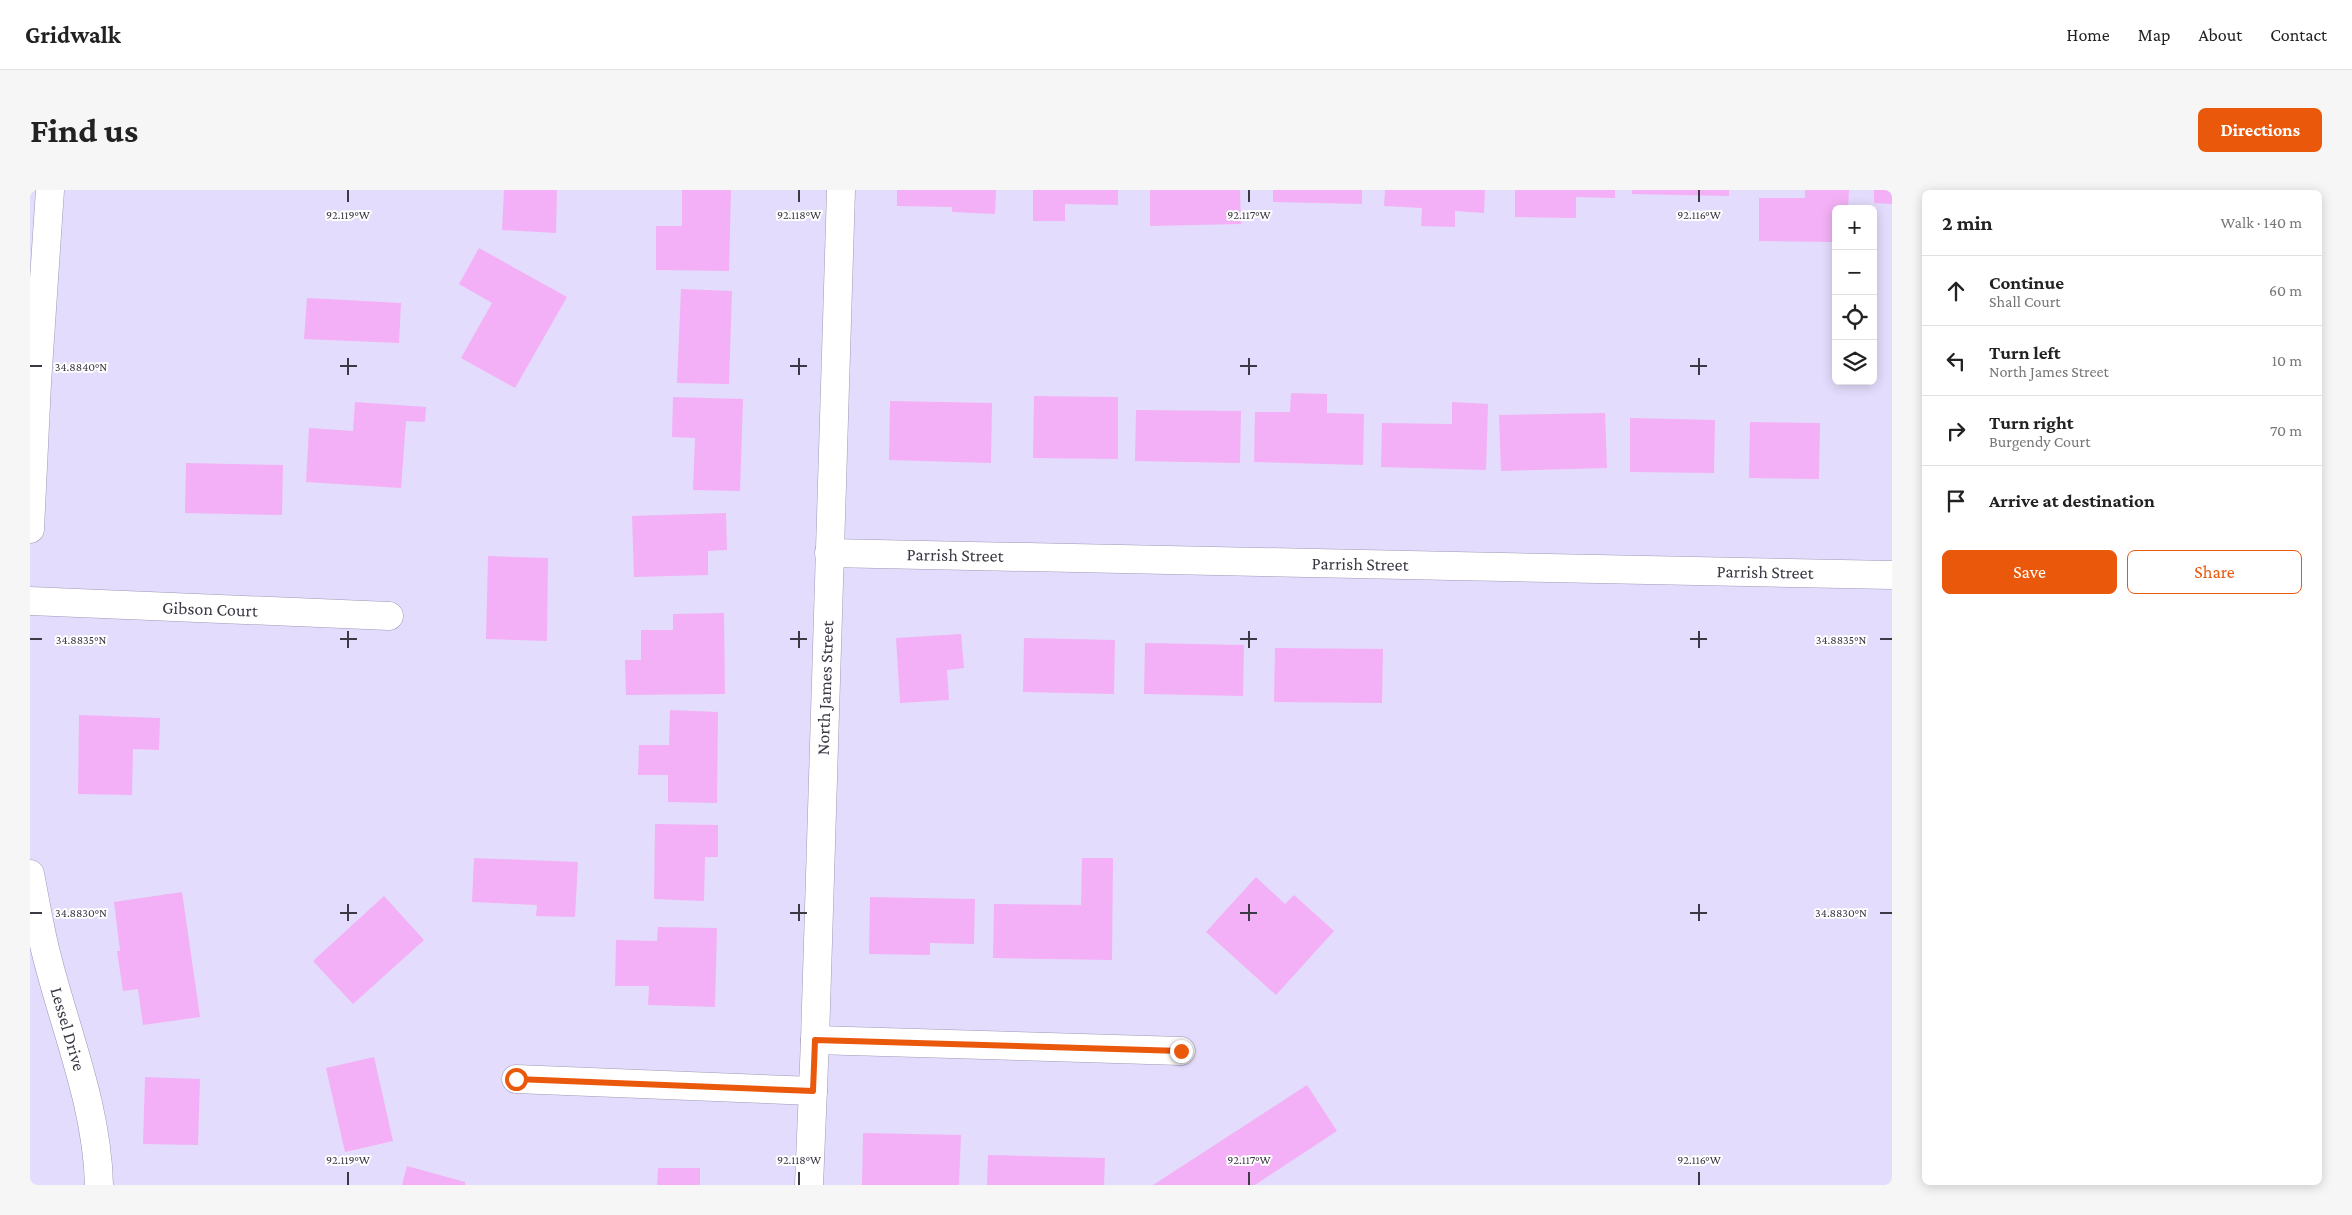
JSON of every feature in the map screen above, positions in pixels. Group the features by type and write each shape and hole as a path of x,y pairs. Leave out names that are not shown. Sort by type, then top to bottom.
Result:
{"street":[{"path":"30,529 37,383 50,190"},
{"name":"North James Street","path":"809,1185 842,190"},
{"name":"Parrish Street","path":"829,553 1892,575"},
{"name":"Gibson Court","path":"30,601 390,616"},
{"name":"Lessel Drive","path":"30,874 45,949 89,1100 98,1157 99,1185"},
{"path":"815,1040 1181,1051"},
{"path":"516,1079 813,1091"}],"building":[{"path":"504,190 557,190 556,233 502,230"},
{"path":"682,190 731,190 729,271 656,270 656,226 682,226"},
{"path":"897,190 996,190 995,214 952,212 952,207 897,206"},
{"path":"1033,190 1118,190 1118,205 1065,204 1065,221 1033,221"},
{"path":"1150,190 1240,190 1241,224 1150,226"},
{"path":"1273,190 1362,190 1362,204 1273,202"},
{"path":"1385,190 1485,190 1484,213 1455,211 1455,227 1421,226 1422,208 1384,206"},
{"path":"1515,190 1615,190 1615,198 1576,197 1576,218 1515,217"},
{"path":"1632,190 1729,190 1729,196 1632,194"},
{"path":"1805,190 1849,190 1848,205 1832,205 1832,242 1759,241 1759,198 1805,198"},
{"path":"1874,190 1892,190 1892,204 1874,203"},
{"path":"479,248 567,297 515,388 461,358 492,303 459,284"},
{"path":"681,289 732,291 729,384 677,383"},
{"path":"307,298 401,303 399,343 304,339"},
{"path":"1291,393 1327,394 1327,413 1364,414 1363,465 1254,462 1255,412 1290,412"},
{"path":"1034,396 1118,397 1118,459 1033,458"},
{"path":"673,397 743,399 740,491 693,490 695,438 672,437"},
{"path":"890,401 992,403 991,463 889,460"},
{"path":"355,402 426,407 425,422 406,421 401,488 306,482 309,428 353,431"},
{"path":"1452,402 1488,404 1486,470 1381,467 1382,423 1452,424"},
{"path":"1136,410 1241,411 1240,463 1135,461"},
{"path":"1605,413 1607,468 1501,471 1499,415"},
{"path":"1630,418 1715,420 1714,473 1630,472"},
{"path":"1750,422 1820,423 1819,479 1749,478"},
{"path":"186,463 283,465 282,515 185,513"},
{"path":"726,513 727,550 708,551 708,575 634,577 632,516"},
{"path":"488,556 548,558 547,641 486,639"},
{"path":"724,613 725,694 626,695 625,660 641,660 641,630 673,630 673,614"},
{"path":"961,634 964,668 947,670 949,700 900,703 896,638"},
{"path":"1024,638 1115,640 1114,694 1023,692"},
{"path":"1145,643 1244,645 1243,696 1144,694"},
{"path":"1275,648 1383,649 1382,703 1274,702"},
{"path":"670,710 718,712 717,803 668,802 668,775 638,775 639,745 669,745"},
{"path":"79,715 160,718 159,750 133,749 132,795 78,794"},
{"path":"655,824 718,825 718,857 705,857 704,901 654,899"},
{"path":"474,858 578,862 575,917 536,916 537,905 472,902"},
{"path":"1082,858 1113,858 1112,960 993,958 994,904 1081,905"},
{"path":"1256,877 1285,904 1294,895 1334,931 1276,995 1206,932"},
{"path":"182,892 200,1017 143,1025 138,989 123,991 117,951 120,951 114,902"},
{"path":"384,896 424,940 353,1004 313,961"},
{"path":"870,897 975,899 974,944 930,943 930,955 869,954"},
{"path":"658,927 717,928 715,1007 648,1005 649,986 615,986 616,940 657,941"},
{"path":"374,1057 393,1141 345,1152 326,1068"},
{"path":"145,1077 200,1079 198,1145 143,1144"},
{"path":"1307,1085 1337,1131 1255,1185 1153,1185"},
{"path":"863,1133 961,1135 959,1185 862,1185"},
{"path":"988,1155 1105,1158 1104,1185 987,1185"},
{"path":"407,1166 465,1182 465,1185 402,1185"},
{"path":"658,1168 700,1168 700,1185 657,1185"}],"route":[{"path":"516,1079 813,1091 815,1040 1181,1051"}]}
